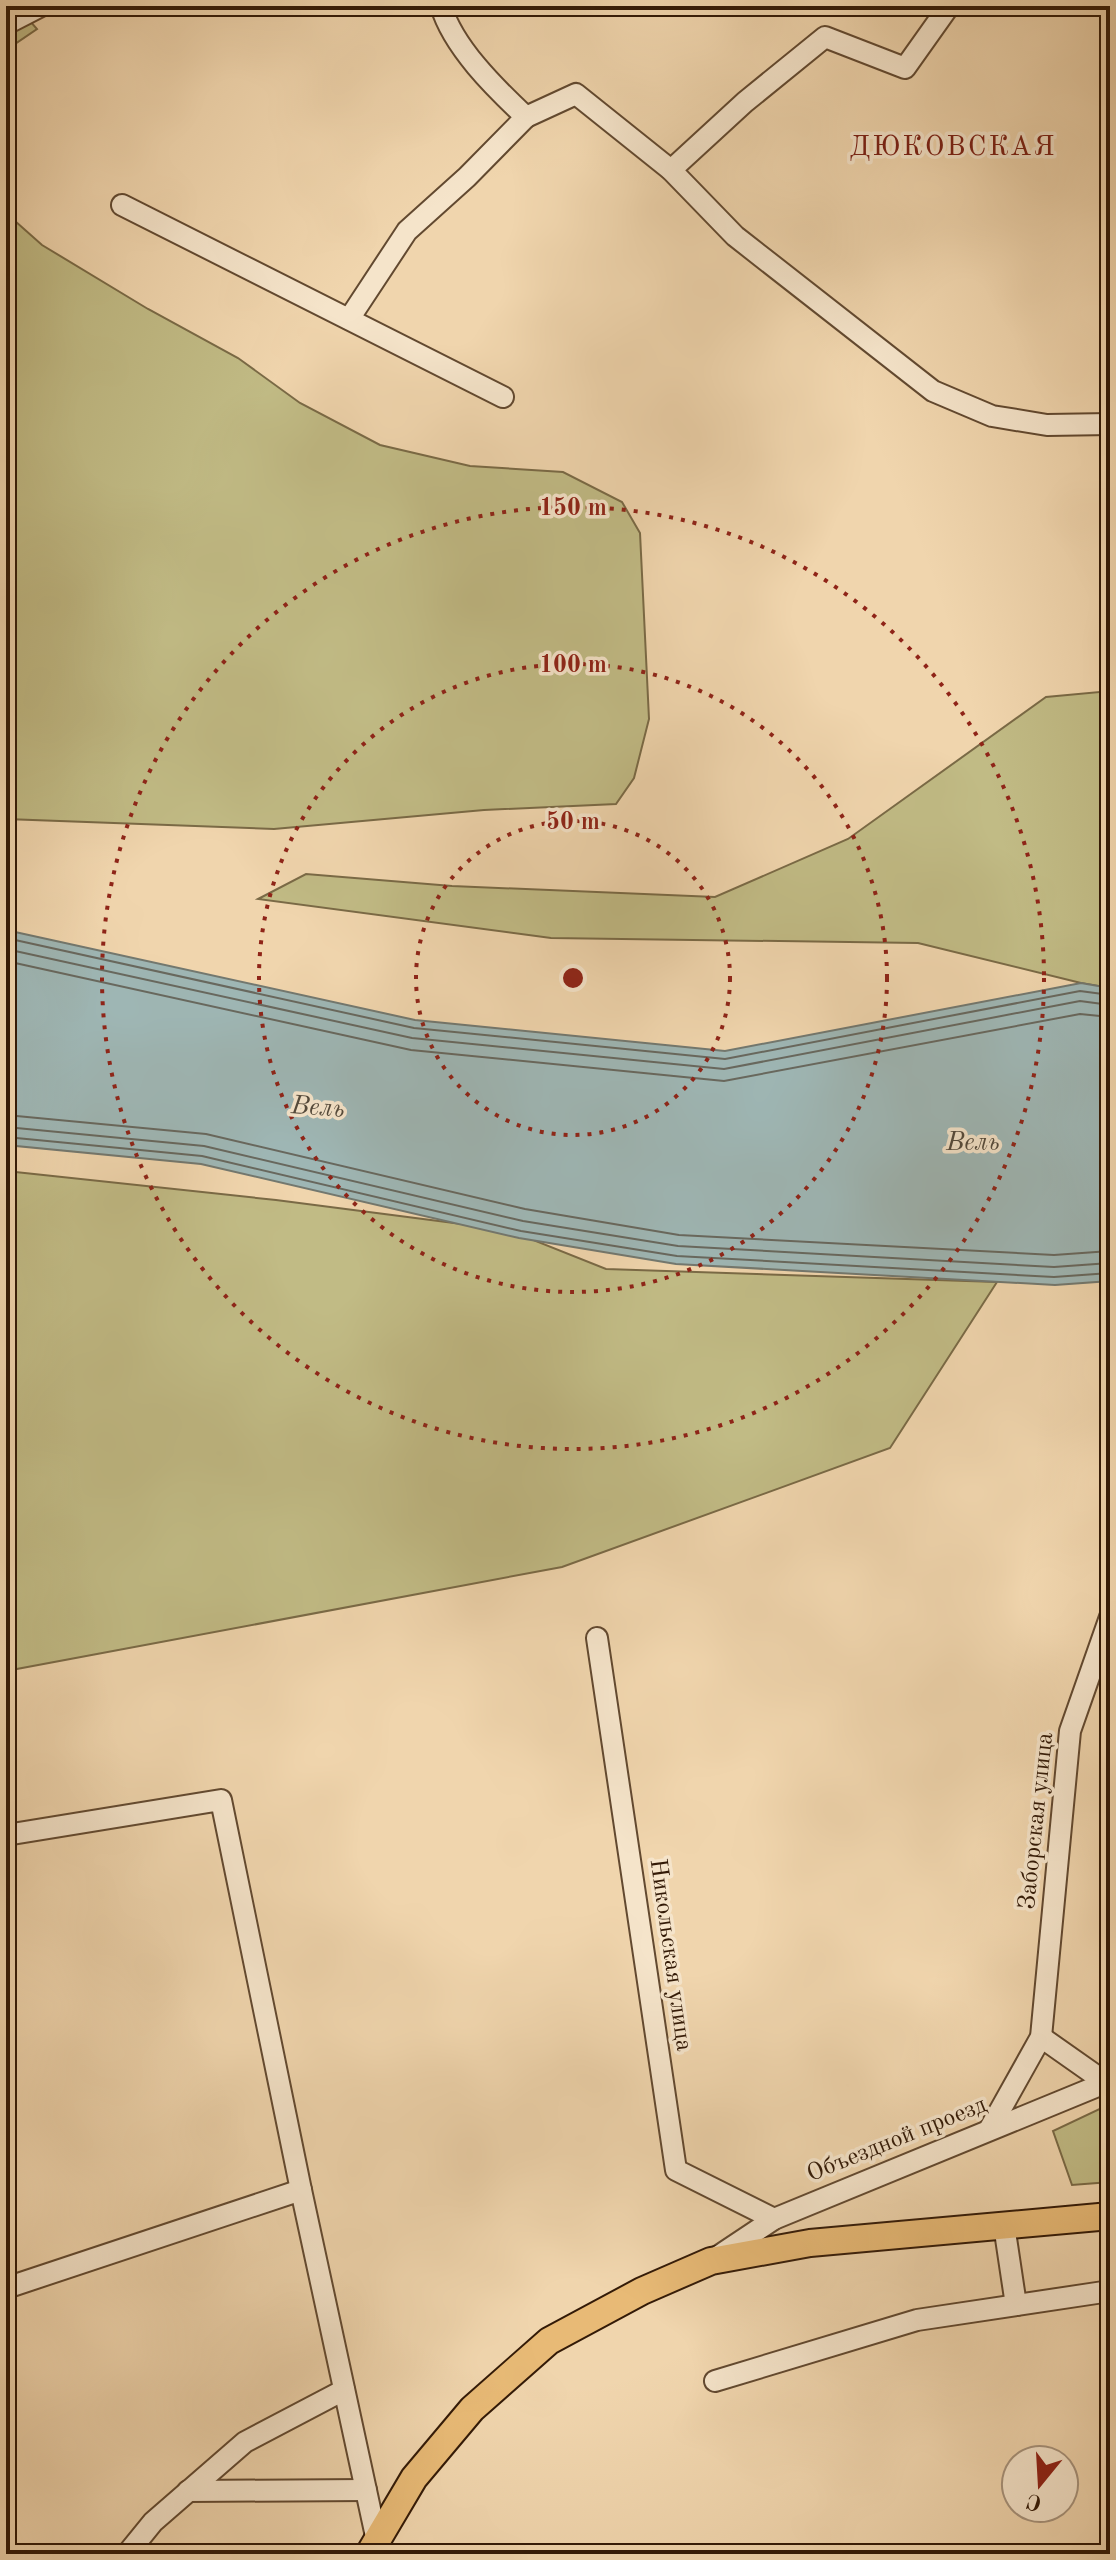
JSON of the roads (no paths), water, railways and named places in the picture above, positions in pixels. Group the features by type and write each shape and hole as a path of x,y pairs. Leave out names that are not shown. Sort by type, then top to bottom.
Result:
{"main road":[{"path":"373,2547 414,2478 472,2409 549,2341 642,2291 711,2261 810,2243 1110,2216"}],"street":[{"path":"6,24 41,6"},
{"path":"441,6 445,21 487,80 526,117"},
{"path":"671,170 745,102 825,37 905,68 949,6"},
{"path":"349,319 407,231 467,177 526,117 576,94 671,170 735,236 933,391 992,416 1047,425 1110,424"},
{"path":"122,205 503,397"},
{"name":"Заборская улица","path":"1041,2037 1070,1731 1110,1617"},
{"name":"Никольская улица","path":"597,1638 676,2170 774,2219"},
{"path":"6,1835 221,1800 366,2490 373,2547"},
{"path":"989,2130 1041,2037 1108,2082"},
{"name":"Объездной проезд","path":"711,2261 774,2219 1108,2082"},
{"path":"6,2288 301,2190"},
{"path":"1004,2225 1016,2305"},
{"path":"715,2381 917,2320 1110,2291"},
{"path":"127,2554 153,2522 245,2442 344,2390"},
{"path":"188,2491 366,2490"}],"water":[{"name":"Вель","path":"6,930 415,1020 725,1051 1081,983 1110,988 1110,1281 1055,1285 676,1264 519,1238 201,1164 6,1145"}],"district":[{"name":"ДЮКОВСКАЯ","path":"953,148"}]}
